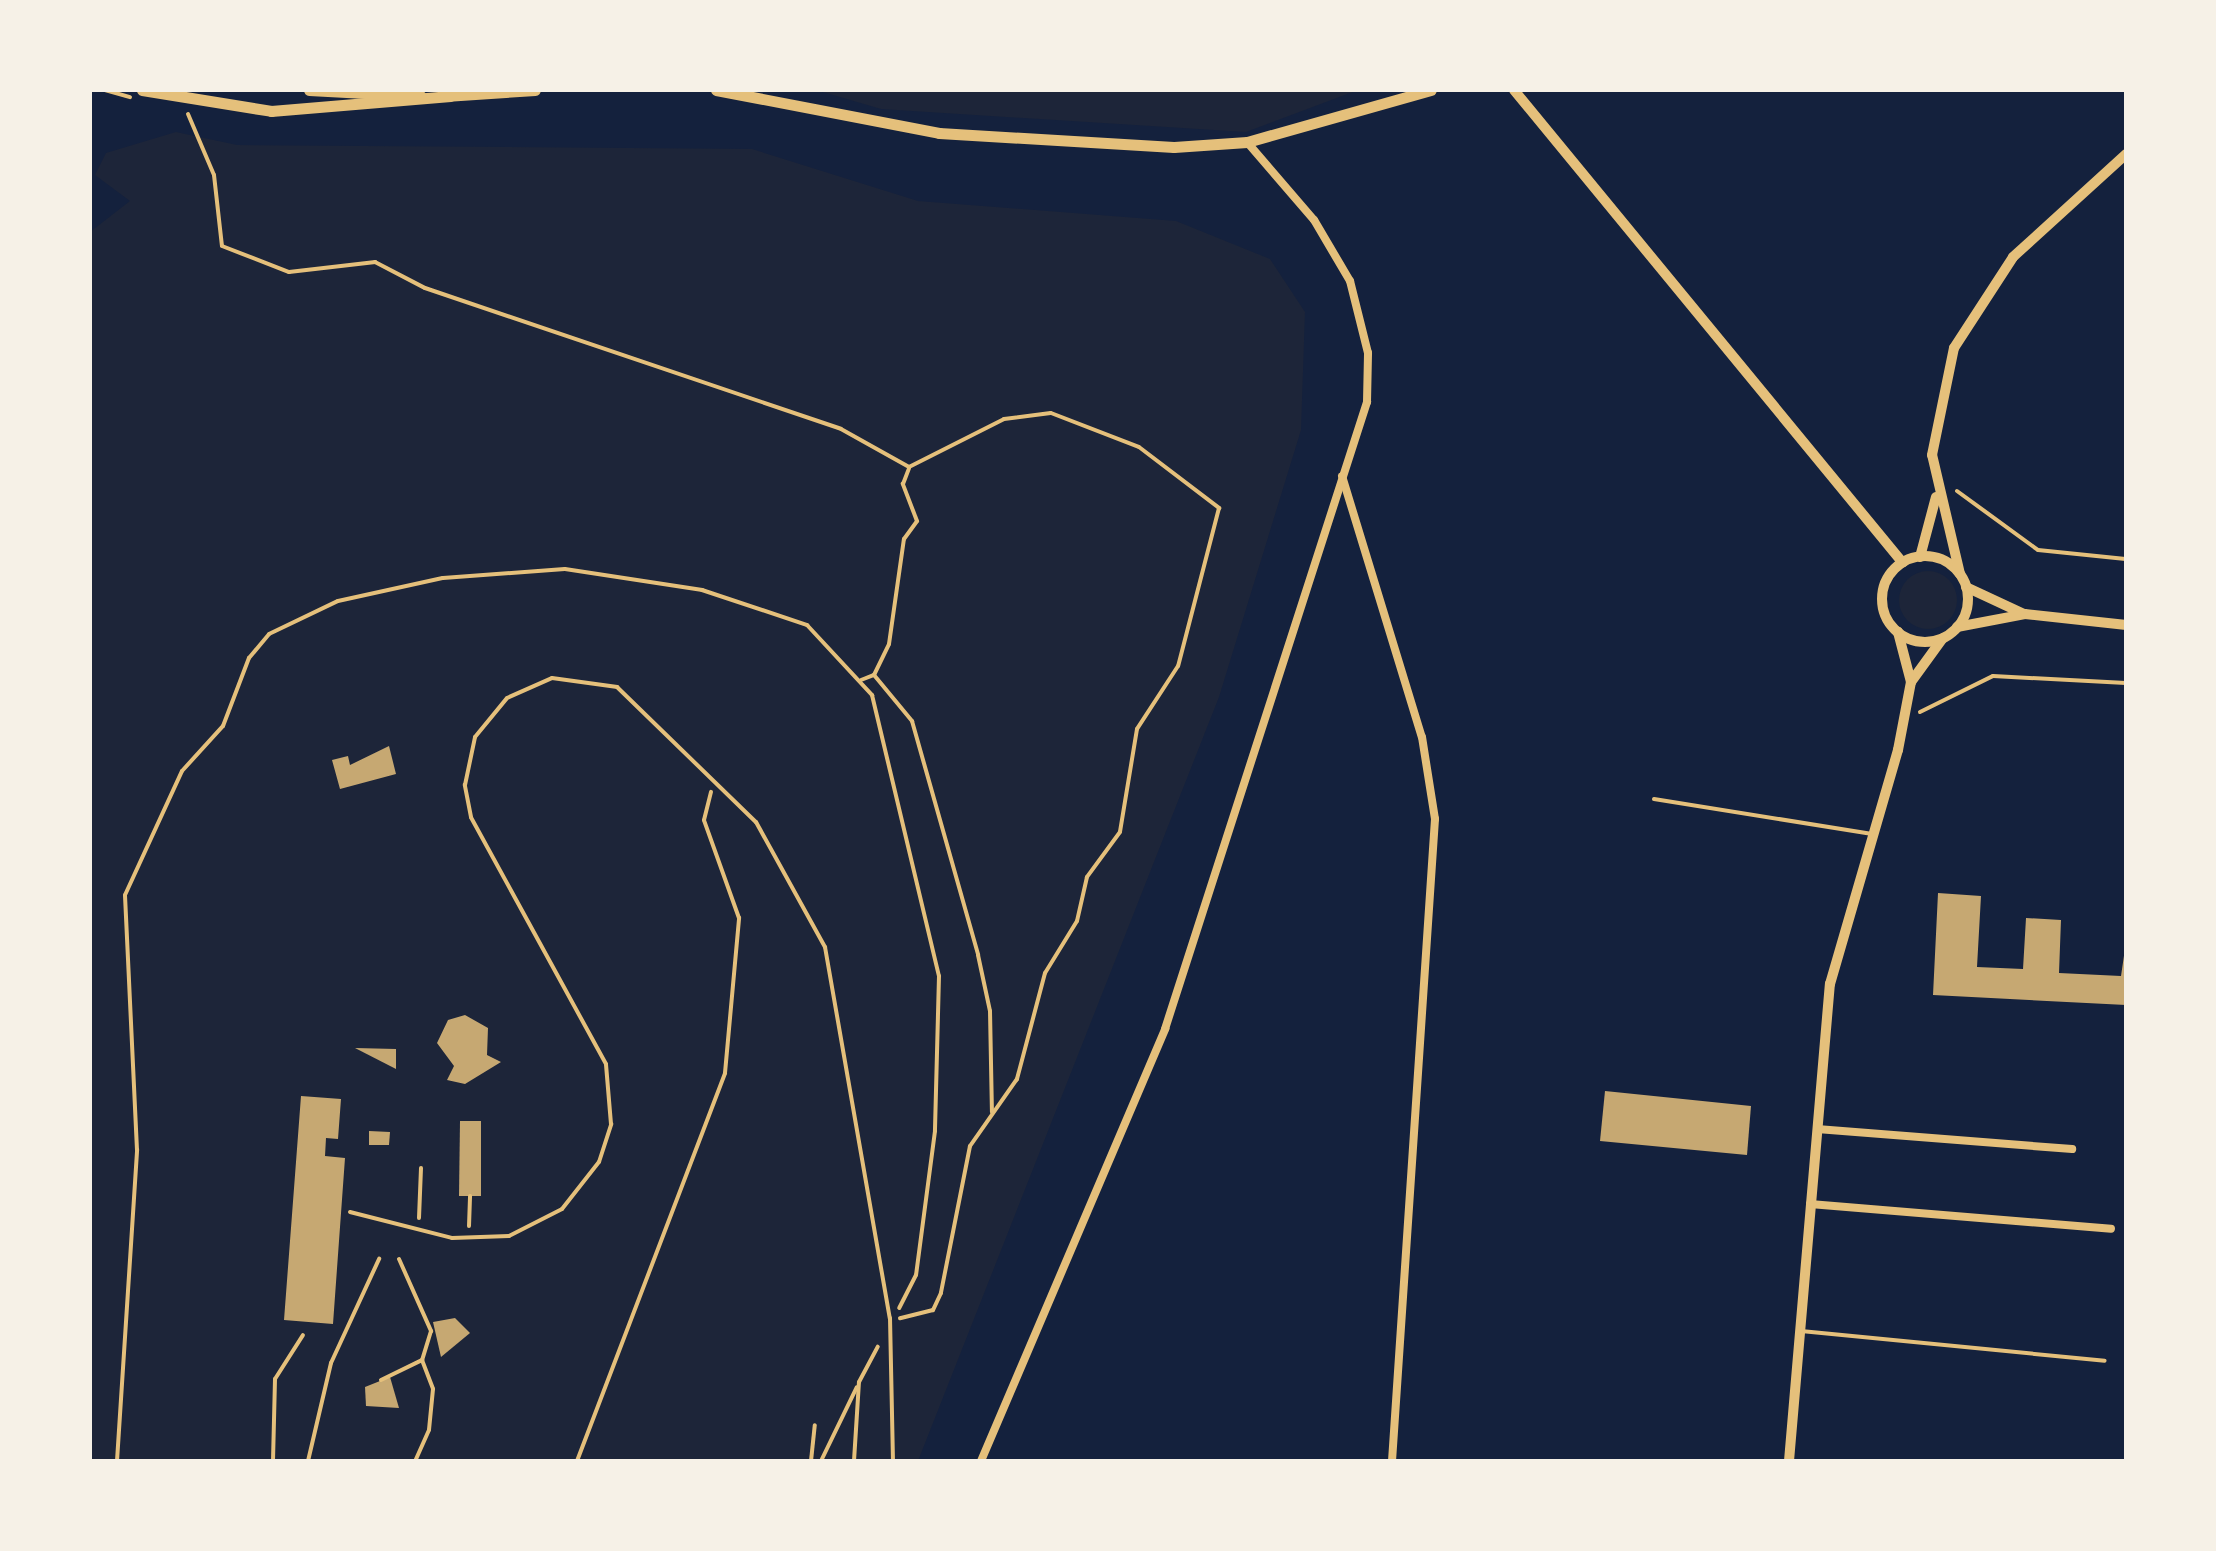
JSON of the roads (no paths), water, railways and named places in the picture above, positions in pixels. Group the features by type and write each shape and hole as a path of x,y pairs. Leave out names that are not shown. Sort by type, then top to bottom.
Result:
{"main road":[{"path":"142,90 271,111 536,90"},
{"path":"309,90 450,96"},
{"path":"716,90 939,132 1143,146 1247,142 1430,90"}],"street":[{"path":"1514,90 1902,563"},
{"path":"981,1461 1165,1029 1366,402 1358,304 1327,238 1247,142"},
{"path":"1957,628 1966,587 1936,496 1937,400 1970,312 2043,226 2126,154"},
{"path":"1342,476 1422,737 1435,819 1392,1461"},
{"path":"1920,556 1936,496"},
{"path":"1790,1461 1830,984 1904,723 1911,682 1898,632 1882,596 1902,563 1920,556 1960,574"},
{"path":"1966,587 2025,614 2126,626"},
{"path":"1911,682 1943,638 1957,628 2025,614"},
{"path":"1898,632 1943,638"},
{"path":"1815,1129 2072,1149"},
{"path":"1810,1204 2111,1229"}],"lane":[{"path":"350,1212 469,1240 528,1230 577,1196 607,1144 612,1104 606,1064 569,986 471,818 465,785 476,737 520,690 585,677 632,695 717,781 789,868 825,946 890,1318 893,1461"},
{"path":"1654,799 1874,834"},
{"path":"1800,1331 2105,1361"}]}
